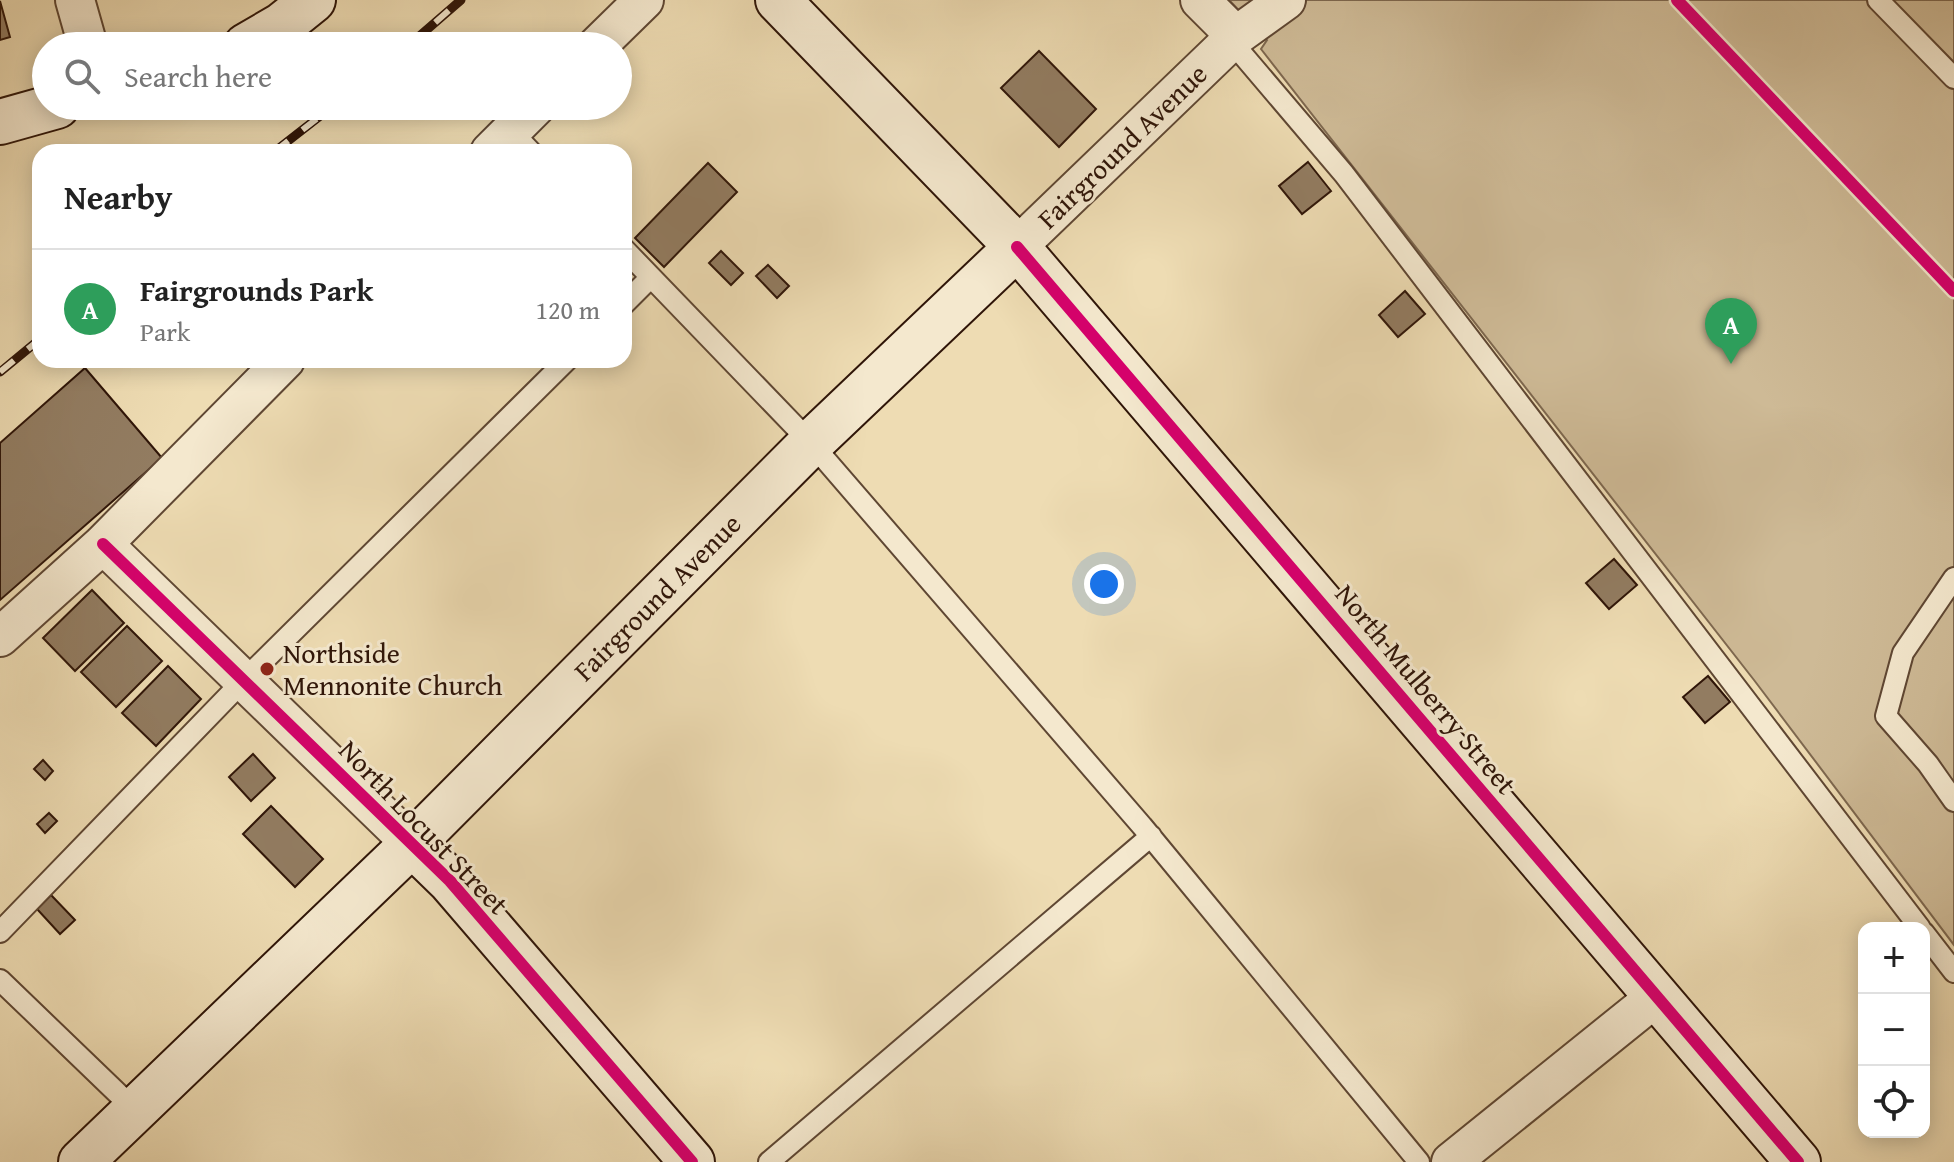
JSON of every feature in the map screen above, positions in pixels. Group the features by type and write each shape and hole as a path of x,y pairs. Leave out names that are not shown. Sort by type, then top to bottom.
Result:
{"street":[{"path":"75,0 84,32"},
{"path":"270,32 313,0"},
{"path":"611,32 644,0"},
{"name":"North Mulberry Street","path":"778,0 1017,247 1798,1162"},
{"path":"1200,0 1234,38"},
{"name":"Fairground Avenue","path":"81,1162 412,844 811,443 1234,38 1286,0"},
{"path":"0,122 32,113"},
{"path":"0,637 103,544 277,368"},
{"name":"North Locust Street","path":"103,544 450,881 692,1162"},
{"path":"1451,1162 1657,996"}],"lane":[{"path":"1878,0 1954,78"},
{"path":"1234,38 1344,174 1915,922"},
{"path":"632,257 811,443 1151,836 1419,1162"},
{"path":"632,296 651,277"},
{"path":"0,932 244,680 559,368"},
{"path":"1954,578 1903,653 1886,716 1928,764 1954,801"},
{"path":"769,1162 1151,836"},
{"path":"1930,941 1954,972"},
{"path":"0,980 135,1110"}],"shaded area":[{"path":"1229,0 1954,0 1954,945 1754,680 1261,49 1267,40"}],"building":[{"path":"0,1 10,37 0,40"},
{"path":"1039,51 1096,109 1059,147 1001,88"},
{"path":"1308,162 1331,191 1302,214 1279,186"},
{"path":"708,163 737,192 664,267 635,238"},
{"path":"721,251 743,273 731,285 709,263"},
{"path":"768,265 789,286 777,298 756,276"},
{"path":"1405,291 1425,314 1398,337 1379,315"},
{"path":"85,368 162,458 0,600 0,443"},
{"path":"1614,559 1637,585 1609,609 1586,583"},
{"path":"92,590 124,623 75,671 43,638"},
{"path":"127,626 162,661 116,707 81,672"},
{"path":"168,666 201,699 156,746 122,713"},
{"path":"1708,676 1730,702 1705,723 1683,697"},
{"path":"253,754 275,778 251,801 229,777"},
{"path":"43,760 53,771 45,780 34,769"},
{"path":"271,806 323,859 295,887 243,834"},
{"path":"49,813 57,821 45,833 37,824"},
{"path":"51,895 75,920 60,934 37,909"}],"railway":[{"path":"424,32 461,0"},
{"path":"284,144 315,120"},
{"path":"0,372 32,346"}],"cycle path":[{"path":"1677,0 1954,291"},
{"path":"1017,247 1798,1162"},
{"path":"103,544 450,881 692,1162"}],"place":[{"name":"Fairgrounds Park","path":"1731,364"},
{"name":"Northside Mennonite Church","path":"267,669"}]}
